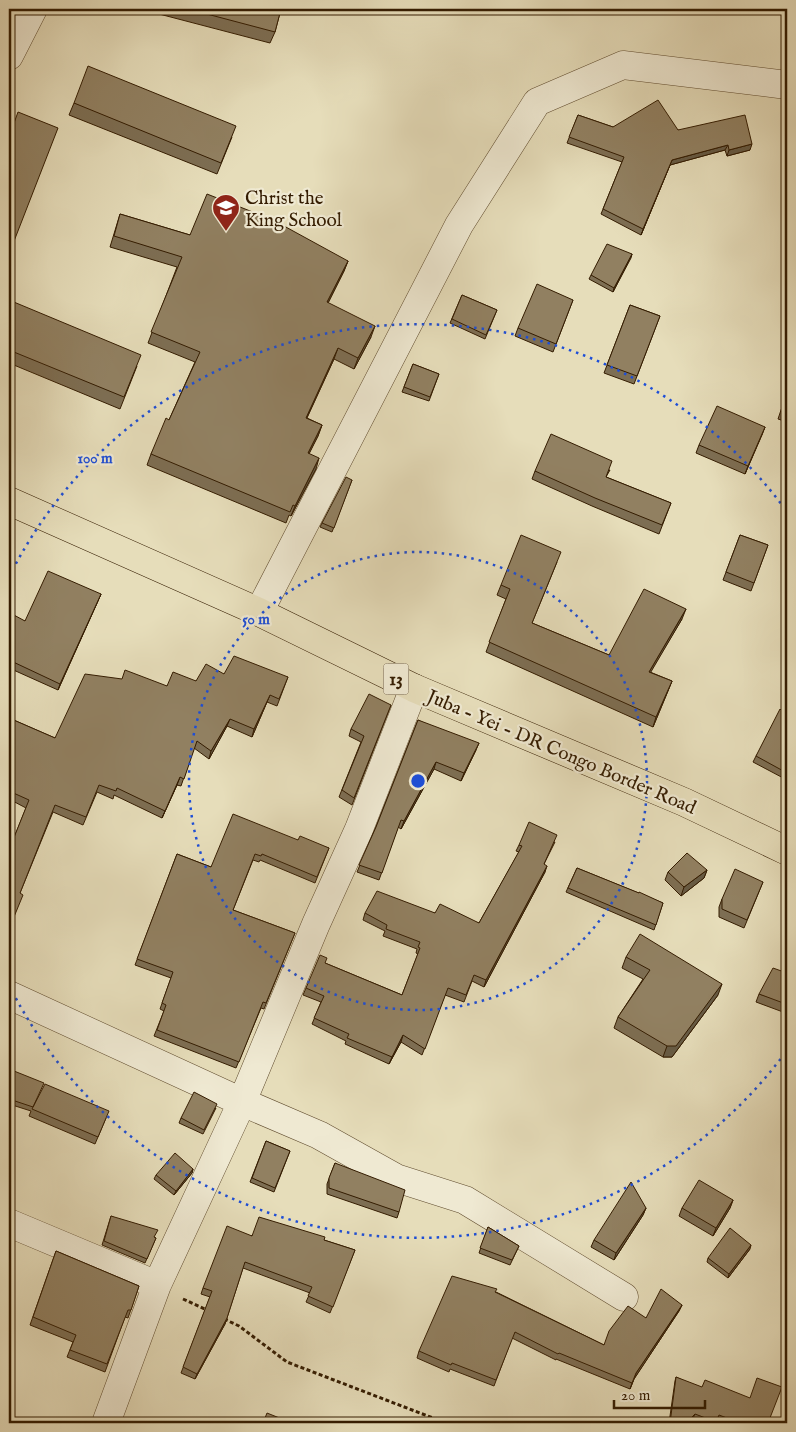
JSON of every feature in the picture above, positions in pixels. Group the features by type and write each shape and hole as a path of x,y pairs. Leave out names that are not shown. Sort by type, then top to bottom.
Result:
{"main road":[{"name":"Juba - Yei - DR Congo Border Road","path":"9,501 258,612 414,688 684,802 787,851"}],"street":[{"path":"9,56 33,9"},
{"path":"258,612 459,225 537,102 623,65 787,85"},
{"path":"106,1423 157,1286 242,1102 316,924 359,830 414,688"},
{"path":"9,995 242,1102 319,1135 396,1178 465,1200 624,1297"},
{"path":"9,1222 157,1286"}],"path":[{"path":"157,1286 214,1314"},
{"path":"222,1318 239,1326 287,1362 446,1423"}],"building":[{"path":"188,9 281,9 275,32"},
{"path":"88,66 236,126 221,163 74,103"},
{"path":"658,100 678,130 745,115 752,144 729,150 728,145 672,160 643,229 603,209 624,157 569,137 578,115 613,127"},
{"path":"18,112 58,128 9,254 9,137"},
{"path":"207,194 273,220 348,261 327,302 375,326 358,358 338,348 306,418 322,425 308,453 319,458 295,506 293,505 290,512 151,454 166,418 169,420 200,352 151,332 182,257 114,236 120,214 190,235"},
{"path":"607,244 632,254 614,288 591,275"},
{"path":"537,284 573,300 556,344 518,328"},
{"path":"462,295 497,310 486,335 452,319"},
{"path":"9,300 141,355 124,397 9,350"},
{"path":"630,305 660,316 637,376 607,365"},
{"path":"413,364 439,374 430,397 404,387"},
{"path":"787,393 787,411 782,409"},
{"path":"717,406 765,427 748,466 699,445"},
{"path":"551,434 612,461 606,477 671,503 662,525 535,471"},
{"path":"346,477 352,480 334,528 322,523"},
{"path":"521,535 561,552 532,623 609,655 644,589 686,609 649,672 672,681 656,717 489,642 510,589 501,585"},
{"path":"740,535 768,545 754,583 726,572"},
{"path":"48,571 101,594 60,684 9,660 9,619 12,614 25,621"},
{"path":"234,656 288,677 279,699 270,695 254,729 230,719 211,751 197,741 184,779 180,777 165,811 117,788 116,791 99,785 86,817 55,805 20,893 23,895 9,929 9,850 29,800 9,791 9,718 55,738 85,674 122,679 125,670 167,686 173,672 196,681 206,664 224,674"},
{"path":"369,694 391,705 354,798 342,790 364,736 351,729"},
{"path":"780,709 787,716 787,773 756,756"},
{"path":"418,720 479,743 464,773 436,762 404,821 401,820 382,873 359,865"},
{"path":"233,814 298,840 300,836 329,848 317,877 262,854 261,856 255,854 233,910 295,933 266,1003 263,1002 239,1062 157,1030 166,1005 162,1003 173,972 137,959 177,854 211,867"},
{"path":"529,822 557,835 544,864 547,866 486,980 474,975 466,995 448,988 425,1049 403,1035 392,1057 347,1038 349,1034 314,1018 324,996 306,988 320,955 327,958 325,963 402,995 420,948 418,947 420,942 386,929 387,925 365,913 377,891 435,913 440,904 479,923 522,846 519,845"},
{"path":"687,853 707,870 684,887 668,872"},
{"path":"577,868 663,903 656,925 568,888"},
{"path":"735,869 763,882 747,920 722,909 722,899"},
{"path":"640,934 722,984 676,1046 667,1046 618,1017 650,970 626,957"},
{"path":"773,968 787,973 786,1004 759,994"},
{"path":"9,1069 44,1083 33,1107 9,1099"},
{"path":"45,1084 109,1111 98,1137 32,1109"},
{"path":"194,1092 217,1104 204,1130 181,1118"},
{"path":"266,1141 290,1151 275,1188 252,1178"},
{"path":"175,1153 193,1169 176,1191 156,1175"},
{"path":"335,1163 405,1190 399,1212 329,1188 329,1178"},
{"path":"699,1180 733,1200 716,1228 682,1208"},
{"path":"631,1182 646,1208 616,1253 594,1240"},
{"path":"111,1216 158,1230 147,1259 104,1241"},
{"path":"259,1217 325,1237 324,1240 355,1250 333,1307 308,1296 312,1287 245,1262 227,1318 197,1374 183,1367 212,1291 203,1288 227,1226 252,1236"},
{"path":"488,1227 519,1246 512,1260 480,1248"},
{"path":"730,1228 751,1245 729,1274 708,1258"},
{"path":"56,1251 139,1286 131,1310 128,1310 107,1364 70,1350 76,1335 33,1317"},
{"path":"452,1276 497,1289 495,1292 604,1345 609,1331 628,1306 646,1318 661,1289 682,1305 636,1373 632,1383 558,1354 515,1332 496,1380 452,1363 451,1365 419,1351"},
{"path":"676,1377 702,1387 705,1380 750,1398 757,1378 782,1387 768,1423 740,1423 719,1415 716,1422 695,1414 686,1423 670,1423"},
{"path":"267,1413 292,1423 263,1423"}],"place":[{"name":"Christ the King School","path":"226,232"}]}
